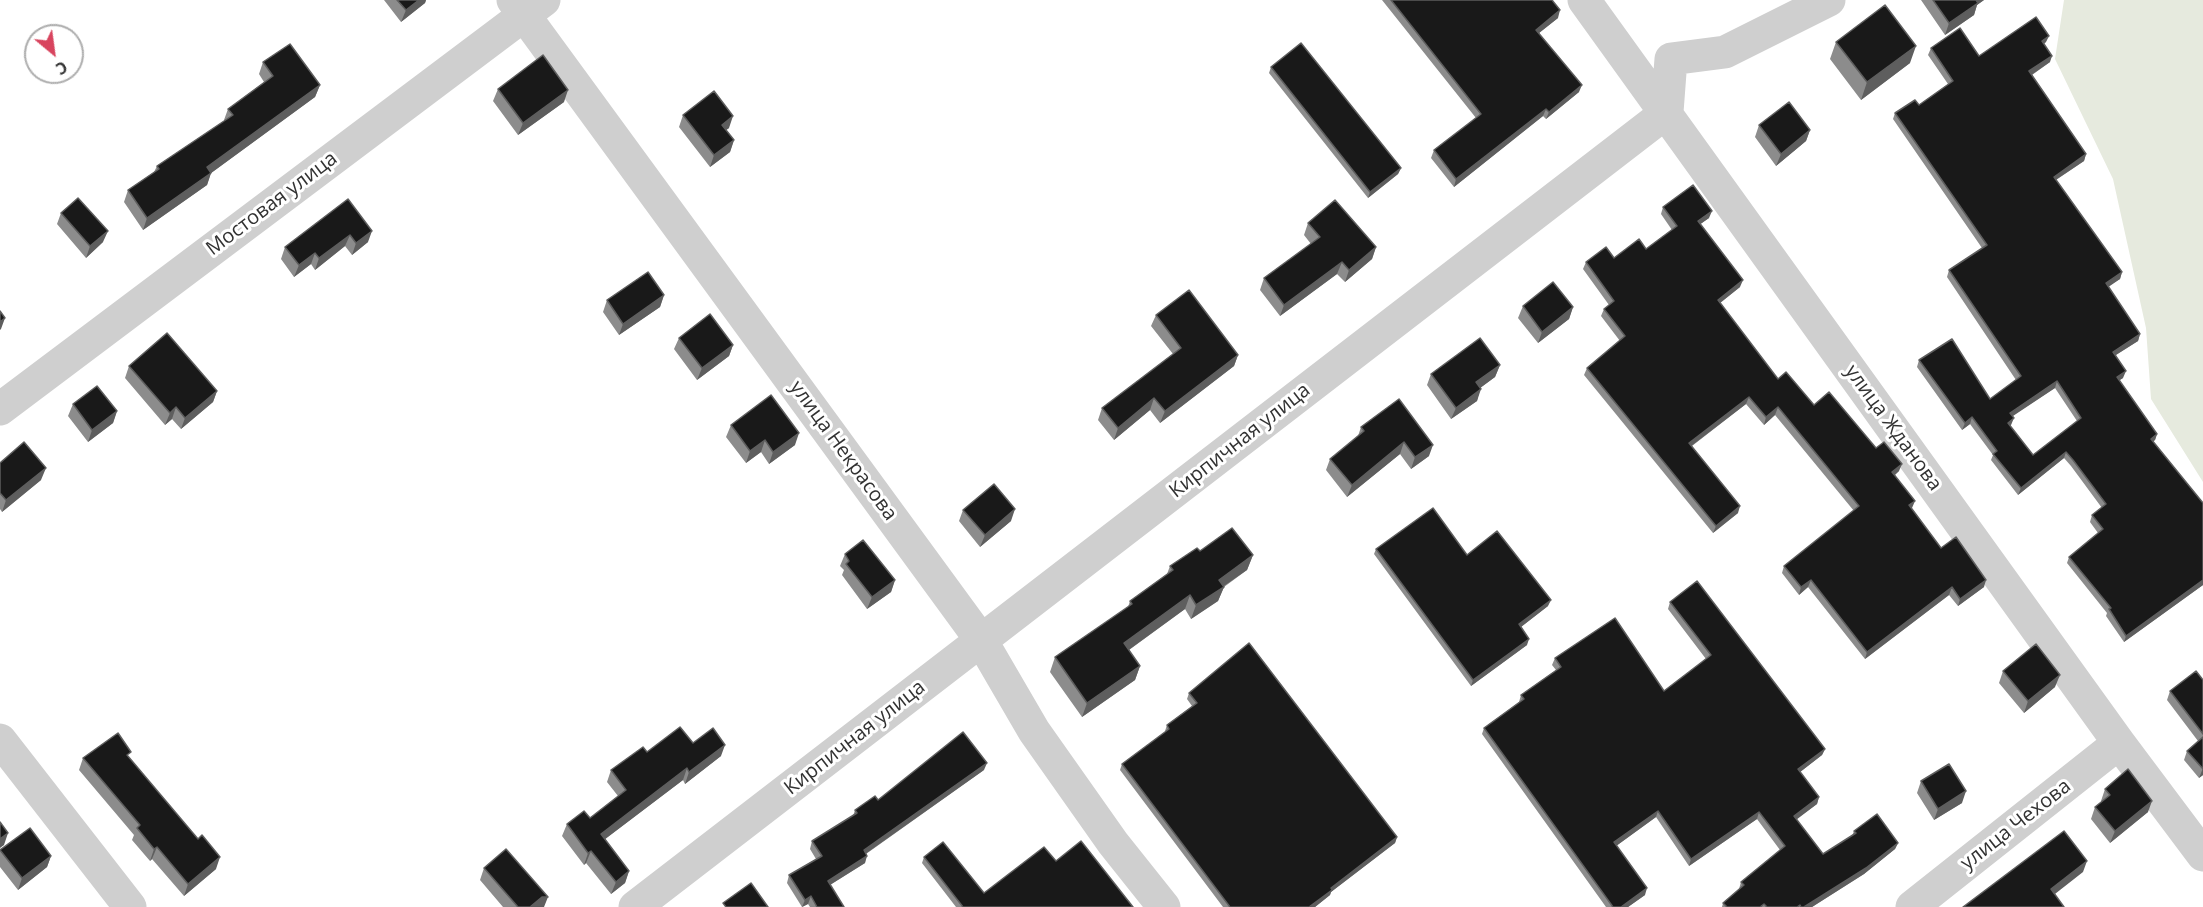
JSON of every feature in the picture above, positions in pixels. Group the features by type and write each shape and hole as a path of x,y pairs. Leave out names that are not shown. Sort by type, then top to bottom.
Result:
{"street":[{"name":"улица Жданова","path":"1584,0 1667,112 2119,743 2203,855"},
{"path":"1667,112 1671,59 1725,52 1829,0"},
{"name":"Мостовая улица","path":"0,409 527,5"},
{"name":"улица Некрасова","path":"527,5 981,640 1034,731 1113,843 1164,907"},
{"name":"Кирпичная улица","path":"635,907 1667,112"},
{"path":"0,740 130,907"},
{"name":"улица Чехова","path":"1912,907 2119,743"}],"shaded area":[{"path":"2064,0 2203,0 2203,482 2151,399 2146,328 2113,179 2055,59"}],"building":[{"path":"397,0 419,0 406,10"},
{"path":"1391,0 1552,0 1560,10 1536,30 1582,85 1549,112 1546,109 1456,179 1434,150 1481,114"},
{"path":"1933,0 1976,0 1978,3 1949,23"},
{"path":"1885,5 1916,46 1867,82 1836,42"},
{"path":"2036,17 2049,36 2042,41 2052,56 2029,71 2086,154 2054,177 2122,272 2106,283 2140,334 2113,352 2126,371 2117,377 2157,434 2151,439 2203,503 2203,580 2126,636 2109,609 2111,608 2069,557 2103,529 2092,515 2106,504 2073,460 2066,452 2021,488 1993,454 1997,451 1972,417 1965,423 1919,360 1952,339 1990,399 2021,376 1949,270 1987,245 1895,113 1915,100 1919,105 1953,81 1931,48 1960,28 1979,56","holes":["2057,381 2081,418 2033,455 2008,423 2014,418 2010,413"]},
{"path":"1301,43 1401,168 1370,192 1271,67"},
{"path":"290,44 320,85 207,167 211,173 147,218 128,190 159,169 157,166 233,115 228,109 273,76 263,62"},
{"path":"543,55 568,90 523,123 498,89"},
{"path":"714,91 733,116 722,125 734,140 714,155 683,115"},
{"path":"1789,102 1810,130 1781,154 1759,125"},
{"path":"1693,185 1712,211 1698,221 1743,280 1718,300 1778,379 1786,372 1814,405 1829,392 1876,448 1884,442 1902,464 1892,472 1915,501 1909,505 1941,548 1956,537 1986,580 1960,599 1952,587 1867,652 1811,580 1801,587 1784,566 1859,506 1778,407 1766,417 1749,397 1689,443 1740,506 1716,526 1587,368 1625,336 1604,309 1614,301 1586,262 1606,247 1614,258 1639,239 1646,249 1677,226 1663,207"},
{"path":"78,198 108,231 90,246 61,213"},
{"path":"348,199 372,231 356,243 350,235 319,258 315,253 299,265 285,247"},
{"path":"1335,200 1376,247 1349,270 1342,262 1284,305 1264,278 1320,237 1308,223"},
{"path":"648,272 664,295 623,324 607,300"},
{"path":"1553,282 1573,307 1542,332 1523,306"},
{"path":"1189,290 1238,355 1165,411 1154,398 1118,428 1102,408 1181,348 1156,315"},
{"path":"0,311 5,318 0,322"},
{"path":"710,314 733,345 702,368 679,338"},
{"path":"167,333 217,391 185,418 176,407 170,413 129,366"},
{"path":"1480,338 1500,365 1476,382 1481,389 1456,408 1431,374"},
{"path":"97,386 117,411 92,430 73,404"},
{"path":"771,395 799,433 773,452 765,440 750,451 731,425"},
{"path":"1399,399 1433,445 1415,457 1404,442 1352,485 1330,459 1364,431 1361,427"},
{"path":"24,442 46,468 6,500 0,493 0,463"},
{"path":"994,484 1015,509 985,535 963,510"},
{"path":"1433,508 1467,555 1497,531 1551,600 1519,624 1529,639 1473,680 1376,549"},
{"path":"1232,528 1253,555 1219,580 1224,587 1196,605 1190,595 1124,643 1140,666 1087,703 1055,657 1132,604 1130,601 1173,570 1170,566 1197,548 1200,551"},
{"path":"863,540 895,580 872,597 846,564 849,561 845,554"},
{"path":"1697,581 1825,749 1798,769 1819,797 1794,816 1823,854 1856,833 1854,831 1877,814 1898,843 1866,868 1804,907 1800,905 1797,907 1767,907 1764,904 1760,907 1727,907 1723,903 1744,885 1741,882 1785,846 1759,812 1691,859 1658,811 1614,842 1647,888 1621,907 1613,907 1484,728 1524,699 1521,695 1561,667 1555,658 1615,618 1664,691 1711,655 1670,602"},
{"path":"1249,643 1397,837 1309,907 1230,907 1122,764 1169,729 1167,725 1197,703 1189,693"},
{"path":"2036,644 2060,675 2028,701 2003,671"},
{"path":"2196,671 2203,680 2203,734 2170,691"},
{"path":"680,727 693,743 713,728 725,745 689,772 687,768 601,834 629,871 616,882 591,851 588,853 567,824 584,811 590,818 626,790 611,770 643,747 647,752"},
{"path":"963,732 987,763 864,850 867,856 828,881 844,907 817,907 811,896 805,900 789,875 822,856 812,841 857,813 855,810 875,796 878,800"},
{"path":"118,733 131,752 127,755 198,839 202,835 220,857 188,884 157,847 154,849 137,828 140,825 83,758"},
{"path":"2203,737 2203,769 2187,751"},
{"path":"1949,764 1966,791 1938,809 1921,781"},
{"path":"2128,769 2152,801 2115,831 2095,807 2110,795 2105,789"},
{"path":"0,822 8,833 0,839"},
{"path":"30,828 51,856 22,878 0,850"},
{"path":"2064,831 2087,861 2051,889 2064,907 1963,907"},
{"path":"1081,841 1133,907 963,907 924,857 943,842 984,893 1044,847 1056,861"},
{"path":"506,849 548,897 542,897 530,907 518,907 484,868"},
{"path":"751,883 768,907 726,907 723,903"}]}
